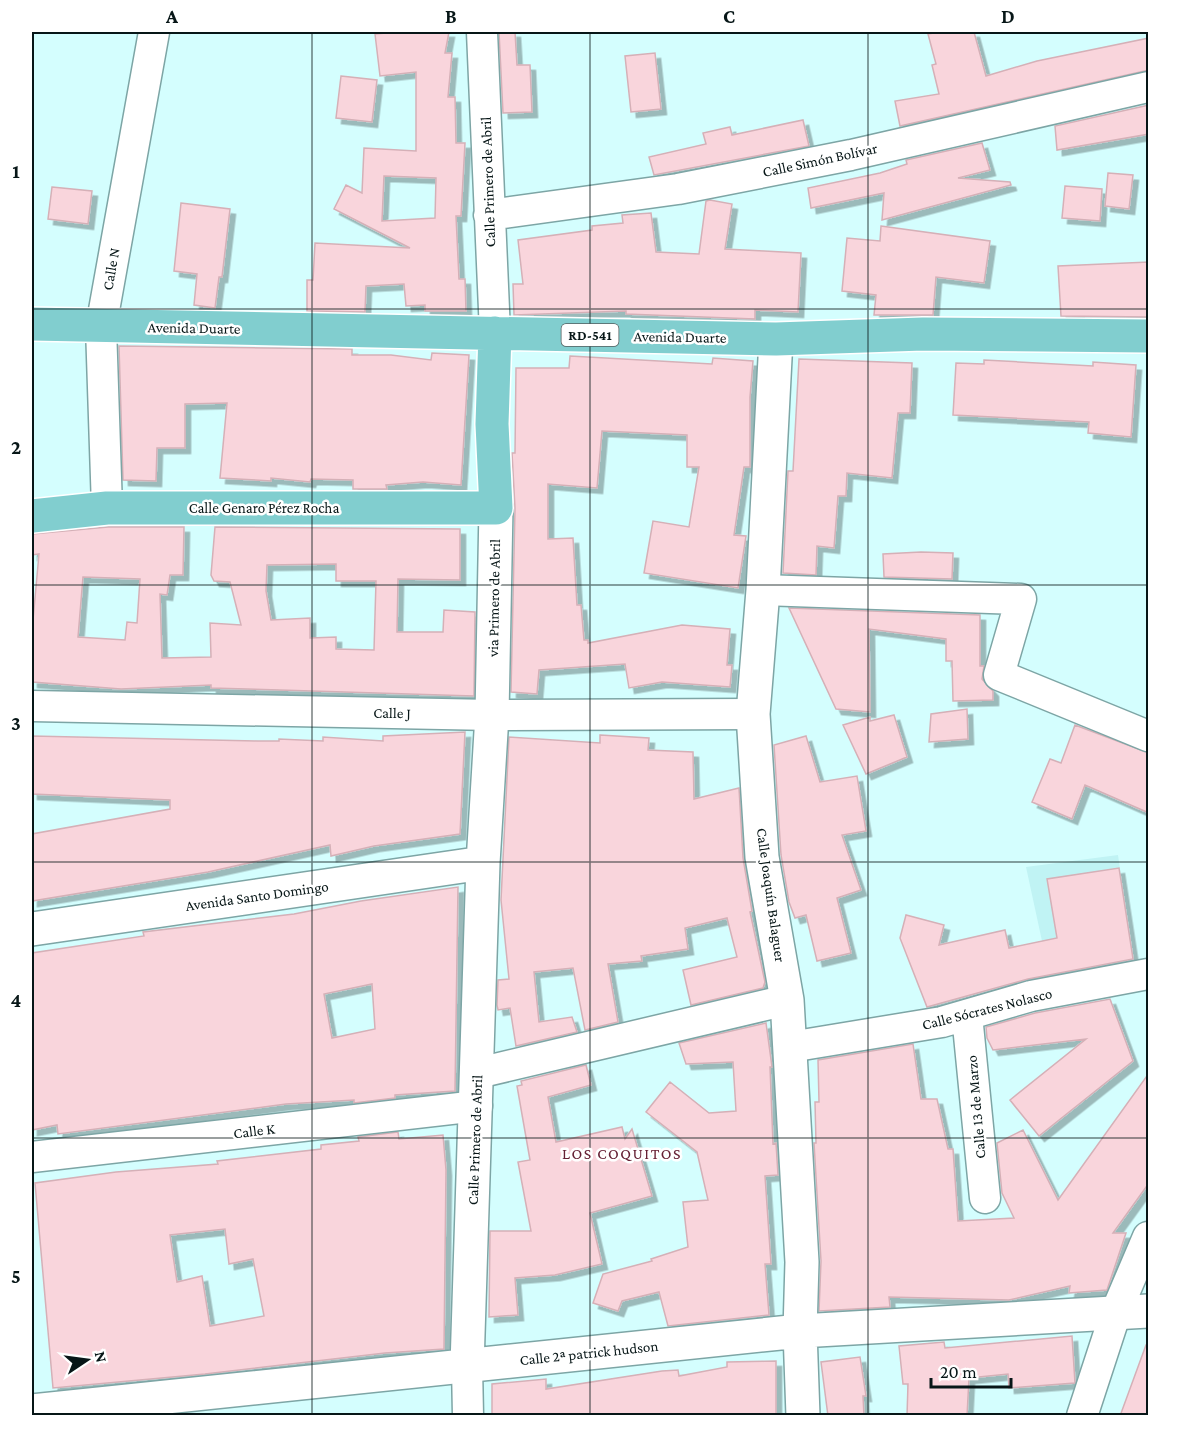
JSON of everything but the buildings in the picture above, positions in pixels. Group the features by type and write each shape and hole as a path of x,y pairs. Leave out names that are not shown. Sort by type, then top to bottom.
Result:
{"main road":[{"name":"Avenida Duarte","path":"32,324 776,339 923,334 1149,336"},
{"name":"via Primero de Abril","path":"483,863 492,715 496,508 492,424 495,333"},
{"name":"Calle Joaquín Balaguer","path":"776,339 763,590 753,714 762,857 787,1000 802,1262 800,1331 803,1416"},
{"name":"Calle Genaro Pérez Rocha","path":"32,516 107,508 496,508"},
{"name":"Avenida Santo Domingo","path":"32,929 483,863"},
{"name":"Calle Primero de Abril","path":"467,1366 483,863"},
{"name":"Calle 2ª patrick hudson","path":"32,1411 800,1331 1149,1311"}],"street":[{"name":"Calle N","path":"107,508 100,327 154,32"},
{"name":"Calle Primero de Abril","path":"482,32 495,333"},
{"name":"Calle Simón Bolívar","path":"489,215 678,189 851,155 1149,87"},
{"path":"763,590 1021,599 999,675 1149,736"},
{"name":"Calle J","path":"32,706 492,715 753,714"},
{"name":"Calle Sócrates Nolasco","path":"790,1047 942,1022 1031,996 1149,974"},
{"path":"478,1073 787,1000"},
{"name":"Calle 13 de Marzo","path":"967,1015 985,1198"},
{"name":"Calle K","path":"32,1157 477,1106"},
{"path":"1082,1416 1116,1312 1149,1237"},
{"name":"Calle Primero de Abril","path":"467,1366 468,1416"}],"shaded area":[{"path":"1118,855 1133,959 1058,979 1049,940 1042,941 1026,867"}],"district":[{"name":"LOS COQUITOS","path":"622,1153"}]}
